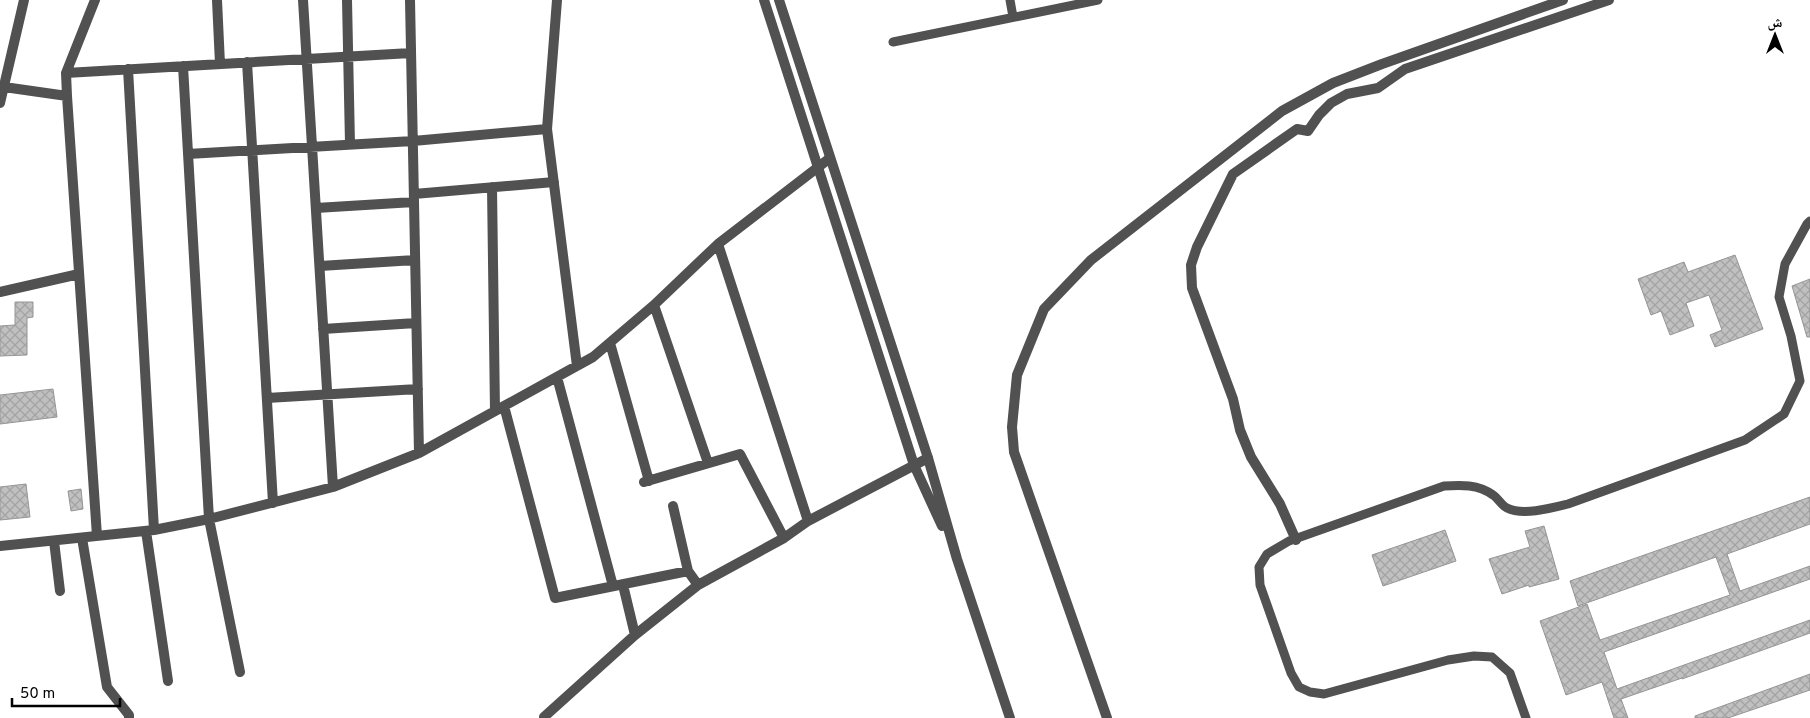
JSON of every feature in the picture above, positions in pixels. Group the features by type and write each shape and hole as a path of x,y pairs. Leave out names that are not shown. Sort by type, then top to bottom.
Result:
{"street":[{"path":"0,103 24,0"},
{"path":"95,0 66,73 97,536"},
{"path":"217,0 220,64"},
{"path":"304,0 333,487"},
{"path":"347,0 350,144"},
{"path":"410,0 419,454"},
{"path":"556,0 547,129 577,366"},
{"path":"764,0 914,465 957,559"},
{"path":"779,0 928,458 957,559 1010,718"},
{"path":"1107,718 1014,452 1012,427 1017,375 1044,309 1091,260 1282,111 1333,83 1562,0"},
{"path":"1296,540 1280,504 1251,457 1233,399 1192,288 1191,265 1197,247 1233,174 1297,129 1308,131 1330,103 1347,94 1378,88 1405,69 1609,0"},
{"path":"66,73 411,53"},
{"path":"247,62 273,503"},
{"path":"183,66 209,520 240,672"},
{"path":"128,69 150,530 168,681"},
{"path":"4,87 67,96"},
{"path":"188,154 413,141 547,129"},
{"path":"0,546 150,530 209,520 333,487 419,454 593,357 654,305 718,244 830,158"},
{"path":"316,208 414,198 492,187 554,182"},
{"path":"492,187 499,409 556,598 688,571"},
{"path":"718,244 808,521"},
{"path":"320,266 415,260"},
{"path":"0,292 79,274"},
{"path":"654,305 708,464"},
{"path":"324,329 416,323"},
{"path":"610,343 647,481 740,454 784,538"},
{"path":"558,377 618,585 635,635"},
{"path":"267,398 418,389"},
{"path":"544,717 635,635 698,584 784,538 808,521 928,458"},
{"path":"673,506 688,571 698,584"},
{"path":"82,538 107,687 129,718"},
{"path":"54,541 60,591"}],"lane":[{"path":"1010,0 1013,17"},
{"path":"893,42 1098,0"},
{"path":"1526,718 1510,673 1492,657 1474,656 1448,660 1324,694 1310,692 1299,687 1291,673 1260,585 1259,567 1267,554 1283,544 1444,486 1466,485 1477,487 1492,494 1506,508 1530,511 1548,509 1578,501 1744,440 1784,414 1800,381 1791,336 1779,297 1785,264 1810,221"}],"building":[{"path":"1735,255 1763,329 1715,347 1710,335 1722,330 1709,295 1686,303 1694,326 1670,335 1661,311 1651,315 1638,279 1684,262 1688,272"},
{"path":"1810,279 1810,337 1807,337 1792,286"},
{"path":"15,302 33,302 33,317 27,318 27,355 0,356 0,326 15,325"},
{"path":"53,389 57,417 0,424 0,395"},
{"path":"26,484 30,517 0,520 0,487"},
{"path":"81,489 83,509 71,511 68,491"},
{"path":"1810,497 1810,524 1727,554 1740,591 1810,566 1810,579 1604,652 1617,689 1810,620 1810,633 1621,699 1628,718 1614,718 1602,682 1566,695 1540,621 1587,604 1600,640 1730,595 1716,557 1578,606 1570,581"},
{"path":"1544,526 1559,579 1529,587 1529,585 1502,594 1489,559 1530,547 1525,531"},
{"path":"1445,530 1456,561 1383,586 1372,555"},
{"path":"1810,674 1810,690 1728,718 1695,718 1695,716"}]}
